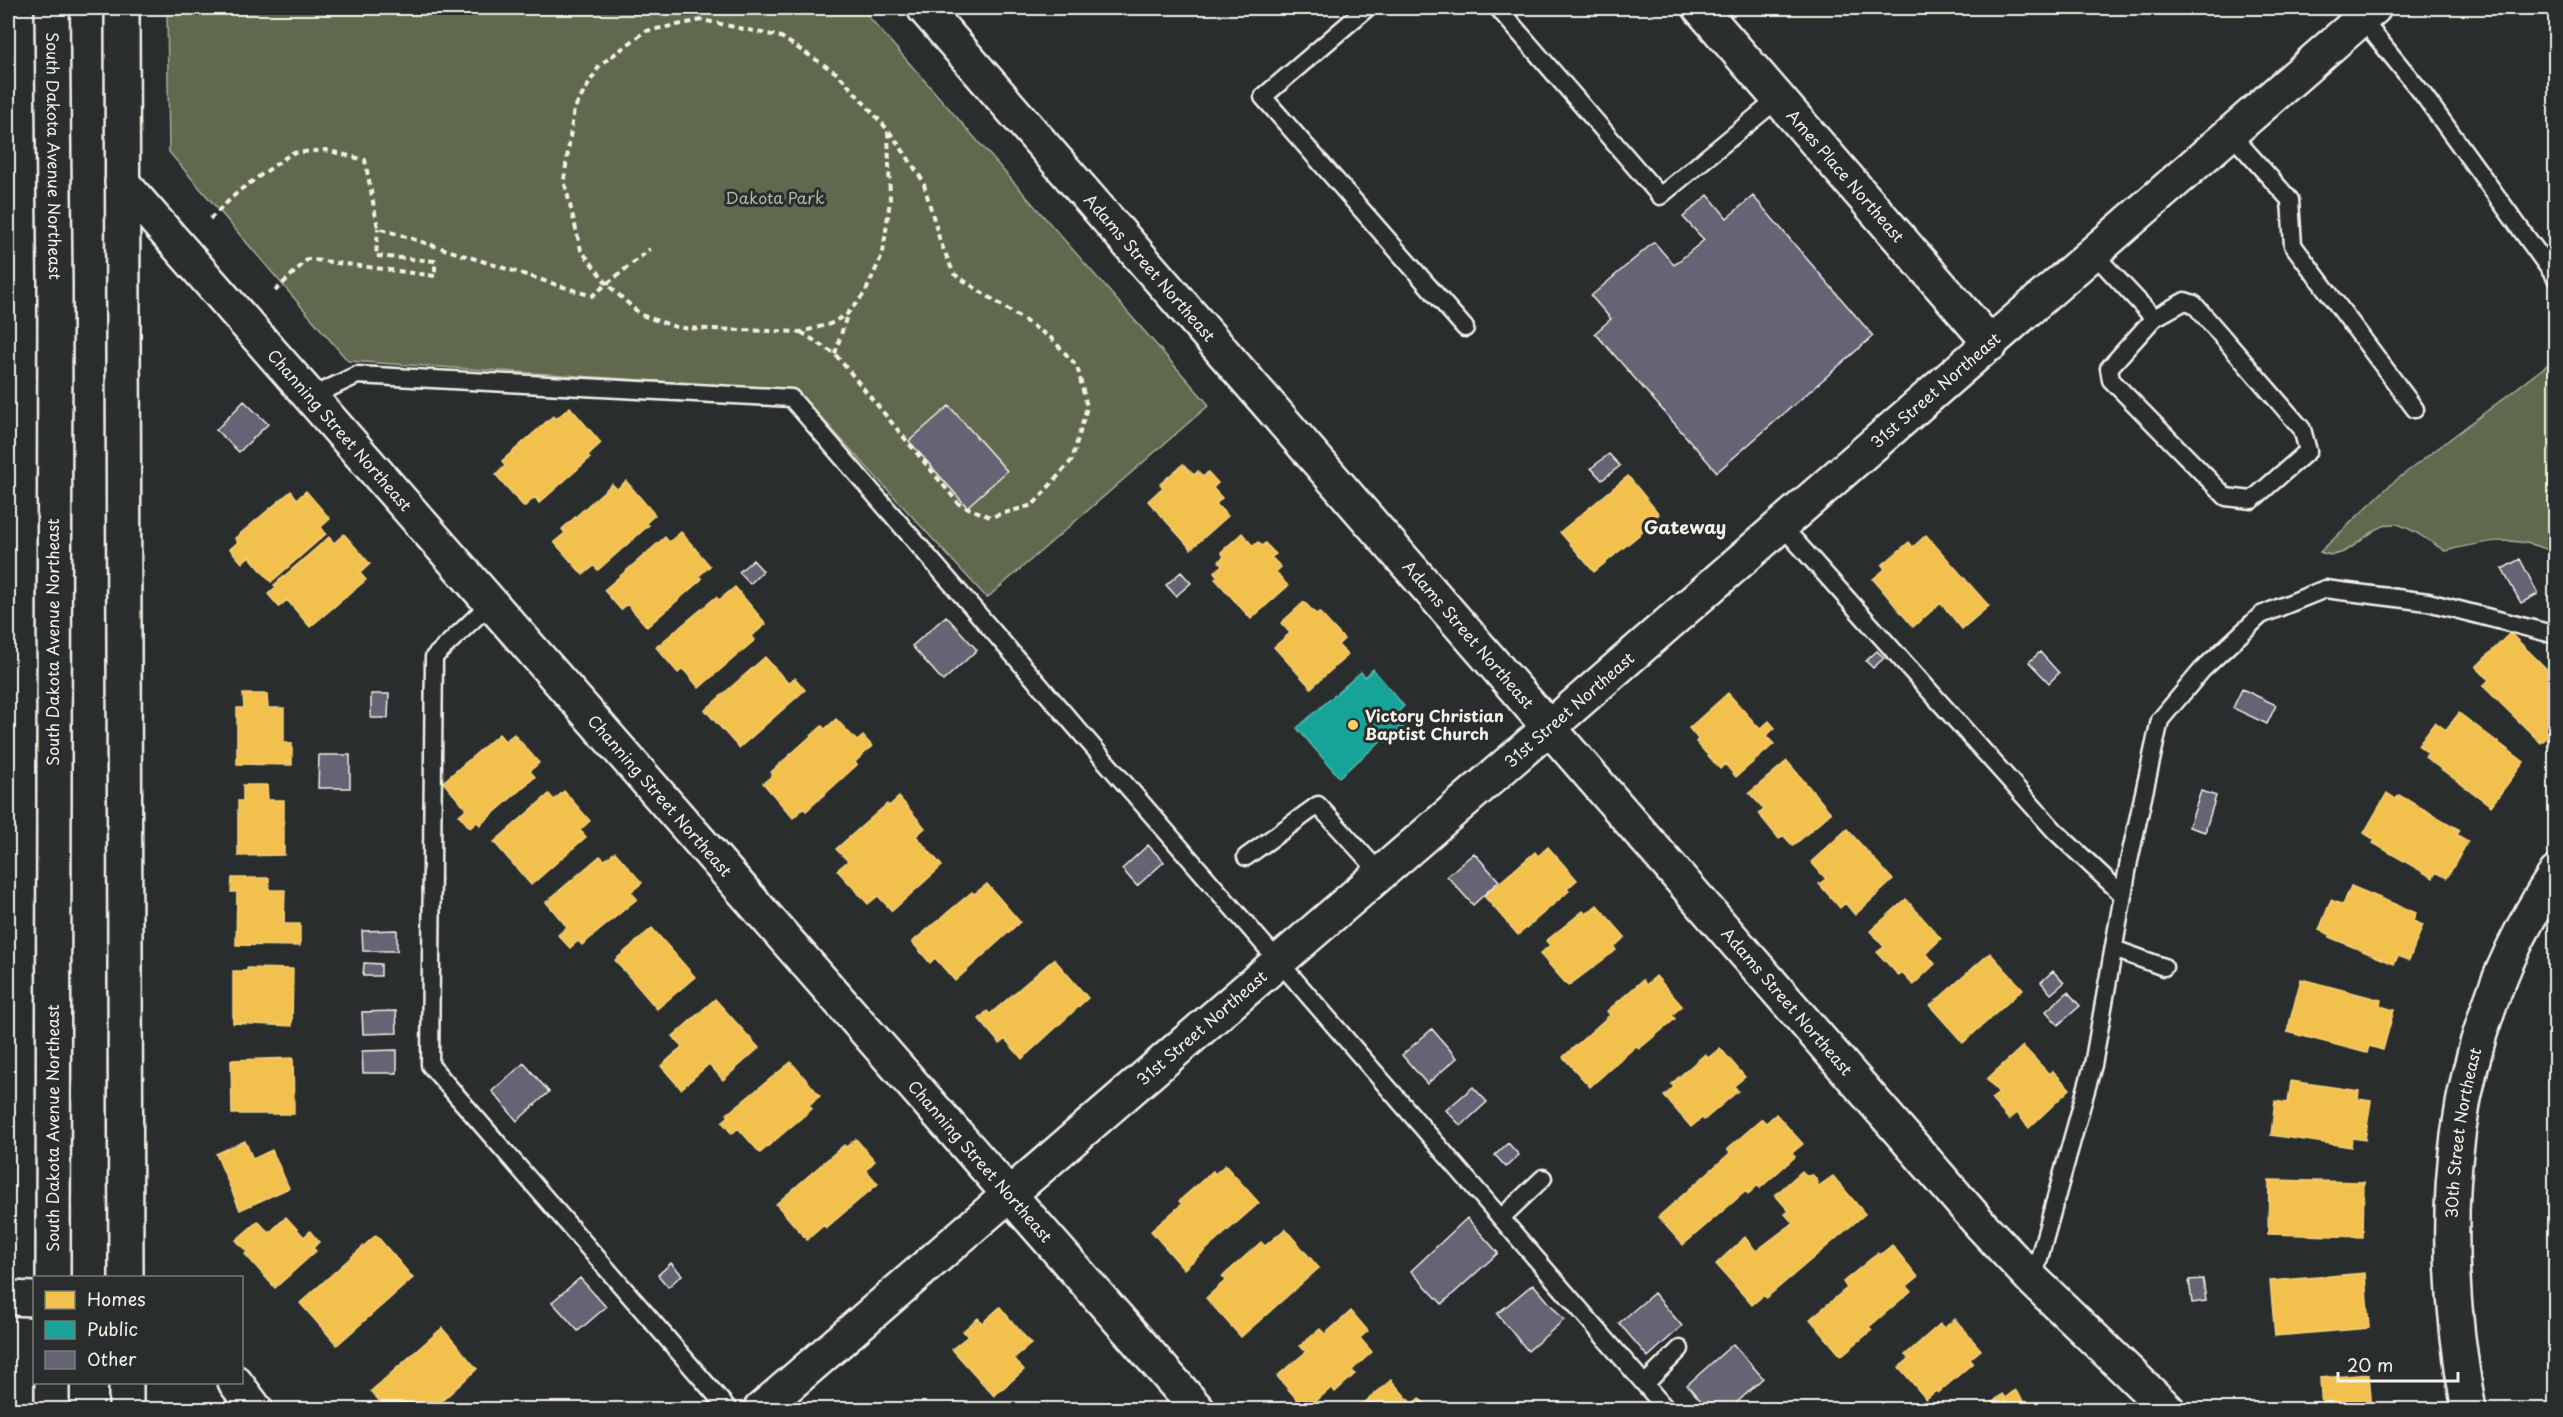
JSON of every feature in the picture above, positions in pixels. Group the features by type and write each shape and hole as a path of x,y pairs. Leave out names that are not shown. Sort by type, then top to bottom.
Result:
{"street":[{"name":"South Dakota Avenue Northeast","path":"52,8 55,285 53,1276"},
{"path":"122,8 126,1276"},
{"name":"Adams Street Northeast","path":"924,8 1982,1226 2033,1280 2168,1410"},
{"name":"Ames Place Northeast","path":"1700,8 1991,344"},
{"name":"31st Street Northeast","path":"760,1410 1550,728 2368,13"},
{"name":"Channing Street Northeast","path":"122,182 1198,1410"},
{"name":"30th Street Northeast","path":"2469,1410 2451,1263 2451,1204 2458,1127 2473,1057 2487,1011 2513,950 2556,873"},
{"path":"8,1298 33,1299"},
{"path":"52,1384 52,1410"},
{"path":"126,1384 126,1410"},
{"path":"236,1384 256,1410"}],"lane":[{"path":"1367,8 1263,97 1465,328"},
{"path":"1498,8 1660,196 1779,98"},
{"path":"2368,13 2422,93 2556,278"},
{"path":"2231,134 2290,200 2293,245 2415,409"},
{"path":"2094,254 2154,318"},
{"path":"2184,301 2194,304 2301,429 2308,451 2252,500 2226,497 2111,380 2109,368 2154,318 2184,301"},
{"path":"312,397 357,375 791,398 1667,1410"},
{"path":"1782,526 2055,831 2123,895"},
{"path":"2033,1280 2093,1065 2123,895 2160,720 2202,670 2261,615 2325,589 2428,602 2556,635"},
{"path":"492,602 434,657 430,1065 729,1410"},
{"path":"1246,857 1318,805 1381,874"},
{"path":"2114,949 2164,967"},
{"path":"1501,1218 1543,1179"},
{"path":"1645,1384 1680,1349"}],"path":[{"path":"801,332 835,354 959,504 990,517 1034,506 1072,460 1087,407 1077,366 1051,338 954,274 940,241 923,181 888,130 838,74 781,37 702,20 646,31 600,65 574,109 564,180 581,250 608,285 641,315 679,328 801,332 830,324 847,314 865,293 883,253 890,200 888,130"},
{"path":"210,219 240,190 292,153 326,150 366,160 378,228 376,256 435,261 435,276 308,259 275,291"},
{"path":"378,228 592,296 650,249"},
{"path":"835,354 847,314"}],"green space":[{"name":"Dakota Park","path":"167,8 861,8 1209,405 987,598 796,390 348,361 169,152"},
{"path":"2555,359 2555,553 2541,547 2514,541 2487,542 2445,551 2413,531 2395,524 2385,525 2340,553 2330,555 2320,552 2391,484"}],"building: Homes":[{"path":"570,407 601,443 588,455 590,458 539,503 535,497 524,507 496,475 505,466 502,461 553,416 556,419"},
{"path":"1183,464 1194,475 1198,471 1203,477 1208,472 1218,483 1213,488 1222,498 1216,504 1228,516 1191,549 1148,501 1163,487 1160,484"},
{"path":"1628,476 1659,514 1648,524 1650,526 1594,572 1560,532"},
{"path":"626,481 655,515 646,523 649,525 598,570 594,566 583,575 554,542 565,533 562,529 612,484 617,489"},
{"path":"291,491 297,499 306,491 330,519 321,527 326,534 271,582 249,556 242,563 230,549 238,542 235,538"},
{"path":"681,532 710,566 699,576 702,579 647,627 627,604 621,610 604,590 665,537 669,542"},
{"path":"1242,533 1253,546 1258,542 1262,546 1265,543 1276,554 1271,557 1281,567 1276,572 1288,586 1251,619 1215,579 1218,577 1214,572 1222,565 1219,561 1224,556 1221,552"},
{"path":"344,534 370,564 360,573 366,580 310,627 287,600 279,607 268,594 276,587 274,585 329,537 334,543"},
{"path":"1926,535 1989,606 1962,629 1941,603 1913,627 1873,579 1885,569 1882,565 1909,542 1913,547"},
{"path":"735,587 766,624 752,636 755,640 699,688 683,669 678,673 656,647 716,597 719,600"},
{"path":"1304,602 1316,614 1319,612 1344,639 1338,645 1348,655 1311,688 1274,647 1290,633 1281,623"},
{"path":"2510,633 2556,678 2556,729 2541,743 2483,686 2489,680 2476,667"},
{"path":"765,657 788,683 795,678 805,690 739,748 705,710"},
{"path":"1728,693 1760,729 1769,721 1775,728 1766,736 1774,744 1736,777 1725,764 1720,769 1696,742 1698,739 1689,728"},
{"path":"243,694 267,694 268,708 284,708 284,743 292,743 292,765 237,764 237,708 244,708"},
{"path":"2459,713 2524,762 2491,806 2425,757 2428,753 2418,745 2435,722 2446,730"},
{"path":"836,719 857,741 863,736 872,746 855,762 857,765 806,811 804,808 793,818 763,783 773,775 771,772 822,726 825,729"},
{"path":"499,734 505,741 514,734 539,763 530,771 535,777 480,825 477,822 470,828 459,815 466,809 443,782"},
{"path":"1787,761 1831,813 1793,846 1783,835 1779,839 1758,813 1764,809 1749,793"},
{"path":"243,785 267,785 268,800 284,800 284,855 238,856 238,801 243,801"},
{"path":"564,791 590,821 580,830 586,837 531,885 494,842 549,794 554,800"},
{"path":"2387,793 2396,799 2399,795 2460,830 2457,835 2468,841 2447,878 2436,872 2433,878 2373,843 2375,840 2364,833"},
{"path":"899,797 925,828 916,836 942,866 892,911 878,896 868,904 837,870 848,861 836,849 887,804 889,806"},
{"path":"1847,829 1893,880 1855,915 1845,903 1840,908 1819,884 1826,879 1811,862"},
{"path":"1548,847 1577,880 1567,889 1569,891 1518,935 1484,896 1535,852 1538,856"},
{"path":"615,852 642,883 631,892 637,899 582,945 578,941 570,948 558,935 567,927 546,902 600,856 605,860"},
{"path":"232,878 269,878 269,890 285,890 284,924 300,924 300,946 236,945 237,892 231,892"},
{"path":"987,884 1020,922 955,981 935,958 930,963 912,942 972,892 974,894"},
{"path":"2351,886 2416,913 2413,921 2423,925 2409,960 2398,956 2394,964 2329,937 2331,935 2319,930 2331,900 2343,905"},
{"path":"1906,899 1941,939 1926,953 1935,964 1913,985 1902,973 1899,976 1877,952 1884,947 1870,931"},
{"path":"1597,905 1625,937 1614,947 1616,950 1568,986 1540,954 1550,945 1546,941 1583,911 1586,914"},
{"path":"652,928 695,977 657,1009 615,960"},
{"path":"1990,953 2023,989 1963,1043 1930,1006"},
{"path":"1054,959 1088,998 1022,1059 1005,1039 1000,1044 979,1019 987,1011 990,1014"},
{"path":"247,968 293,969 292,1026 233,1023 233,971 247,971"},
{"path":"1656,976 1682,1006 1672,1015 1675,1019 1639,1049 1636,1046 1590,1087 1563,1057 1610,1015 1607,1011 1643,980 1646,985"},
{"path":"2301,979 2381,1000 2380,1006 2394,1010 2383,1050 2369,1046 2367,1053 2287,1032"},
{"path":"715,999 759,1048 723,1080 709,1064 681,1089 661,1066 682,1047 673,1036"},
{"path":"2023,1046 2049,1074 2053,1071 2070,1089 2029,1128 2017,1113 2009,1120 1991,1099 1999,1093 1987,1079"},
{"path":"1720,1048 1745,1077 1734,1086 1738,1091 1704,1120 1702,1118 1691,1127 1664,1096 1674,1087 1671,1084 1705,1054 1708,1058"},
{"path":"293,1058 294,1114 232,1114 231,1060"},
{"path":"791,1062 820,1096 809,1105 812,1109 760,1153 738,1128 732,1134 722,1122 729,1116 727,1114"},
{"path":"2291,1081 2359,1091 2358,1099 2371,1101 2365,1140 2352,1138 2351,1147 2271,1135 2275,1101 2288,1103"},
{"path":"1776,1114 1803,1144 1792,1153 1795,1157 1760,1188 1758,1185 1748,1194 1746,1191 1683,1245 1658,1217 1730,1153 1727,1149 1762,1119 1766,1123"},
{"path":"856,1139 875,1161 866,1170 878,1184 826,1228 824,1225 807,1240 776,1204 844,1145 846,1147"},
{"path":"245,1141 253,1159 272,1150 289,1188 240,1210 216,1154"},
{"path":"1225,1165 1259,1203 1184,1269 1151,1231 1182,1204 1179,1201 1213,1171 1215,1174"},
{"path":"1802,1171 1806,1176 1813,1175 1818,1182 1817,1187 1833,1176 1865,1214 1766,1298 1764,1295 1752,1305 1716,1264 1745,1237 1756,1251 1793,1223 1785,1214 1789,1211 1775,1195"},
{"path":"2269,1180 2364,1182 2363,1237 2268,1234"},
{"path":"286,1217 304,1237 310,1231 319,1242 313,1248 316,1251 275,1288 245,1254 247,1252 236,1240 258,1221 269,1233"},
{"path":"1285,1229 1319,1268 1241,1337 1206,1298 1226,1280 1222,1277 1261,1242 1265,1246"},
{"path":"376,1235 413,1278 337,1345 300,1303"},
{"path":"1892,1245 1918,1277 1907,1286 1911,1291 1869,1327 1872,1330 1841,1356 1810,1319 1847,1288 1843,1282 1878,1253 1880,1255"},
{"path":"2365,1273 2369,1328 2275,1336 2270,1281"},
{"path":"1000,1307 1031,1344 1014,1358 1024,1370 994,1396 952,1349 968,1336 963,1331 978,1318 982,1323"},
{"path":"1351,1311 1368,1331 1360,1338 1372,1352 1352,1370 1355,1374 1335,1392 1331,1388 1306,1410 1277,1376 1306,1352 1300,1346 1320,1329 1325,1334"},
{"path":"1955,1319 1981,1350 1970,1359 1973,1363 1938,1393 1936,1391 1926,1399 1899,1367 1909,1359 1905,1355 1940,1324 1944,1328"},
{"path":"442,1328 477,1369 432,1410 387,1410 371,1391"},
{"path":"2369,1374 2372,1410 2322,1410 2320,1378"},
{"path":"1391,1380 1412,1404 1419,1398 1430,1409 1356,1410"},
{"path":"2015,1390 2031,1410 1984,1410 2002,1394 2005,1398"}],"building: Public":[{"name":"Victory Christian Baptist Church","path":"1373,669 1404,706 1399,711 1409,722 1387,742 1384,739 1339,777 1297,728 1361,672 1365,677"}],"building: Other":[{"path":"1708,195 1727,218 1753,196 1873,336 1717,472 1595,333 1611,319 1591,296 1654,242 1674,265 1704,240 1683,217"},
{"path":"244,401 268,424 239,452 216,430"},
{"path":"949,406 1007,471 967,507 909,441"},
{"path":"1609,454 1620,466 1602,480 1591,468"},
{"path":"2520,559 2538,594 2521,603 2502,569"},
{"path":"753,560 763,571 750,584 739,572"},
{"path":"1181,572 1191,583 1176,596 1166,585"},
{"path":"946,616 977,650 943,681 912,646"},
{"path":"1877,651 1884,658 1873,668 1866,661"},
{"path":"2040,652 2059,673 2049,683 2029,662"},
{"path":"2242,689 2276,705 2267,724 2233,708"},
{"path":"371,694 389,694 388,718 371,718"},
{"path":"319,755 350,755 350,788 318,788"},
{"path":"2201,791 2216,796 2205,832 2189,827"},
{"path":"1148,845 1164,862 1137,886 1122,869"},
{"path":"1474,853 1499,881 1473,905 1447,876"},
{"path":"397,930 397,951 363,951 362,931"},
{"path":"364,963 381,964 381,976 363,976"},
{"path":"2053,971 2064,983 2051,994 2041,982"},
{"path":"2068,992 2080,1006 2058,1025 2046,1011"},
{"path":"396,1011 397,1033 363,1034 362,1012"},
{"path":"1432,1029 1457,1058 1427,1084 1402,1055"},
{"path":"397,1050 397,1073 363,1073 362,1051"},
{"path":"524,1063 549,1092 517,1121 492,1091"},
{"path":"1473,1087 1487,1102 1461,1126 1446,1110"},
{"path":"1508,1143 1519,1155 1506,1167 1495,1155"},
{"path":"1467,1218 1498,1253 1442,1304 1411,1271"},
{"path":"671,1263 682,1275 668,1287 658,1275"},
{"path":"580,1278 606,1307 578,1331 552,1302"},
{"path":"2203,1279 2206,1301 2192,1303 2189,1280"},
{"path":"1533,1284 1564,1320 1528,1351 1497,1314"},
{"path":"1654,1293 1682,1326 1648,1357 1619,1323"},
{"path":"1733,1344 1763,1378 1729,1410 1709,1410 1687,1385"}],"place":[{"name":"Victory Christian Baptist Church","path":"1353,725"}],"district":[{"name":"Gateway","path":"1685,528"}]}
